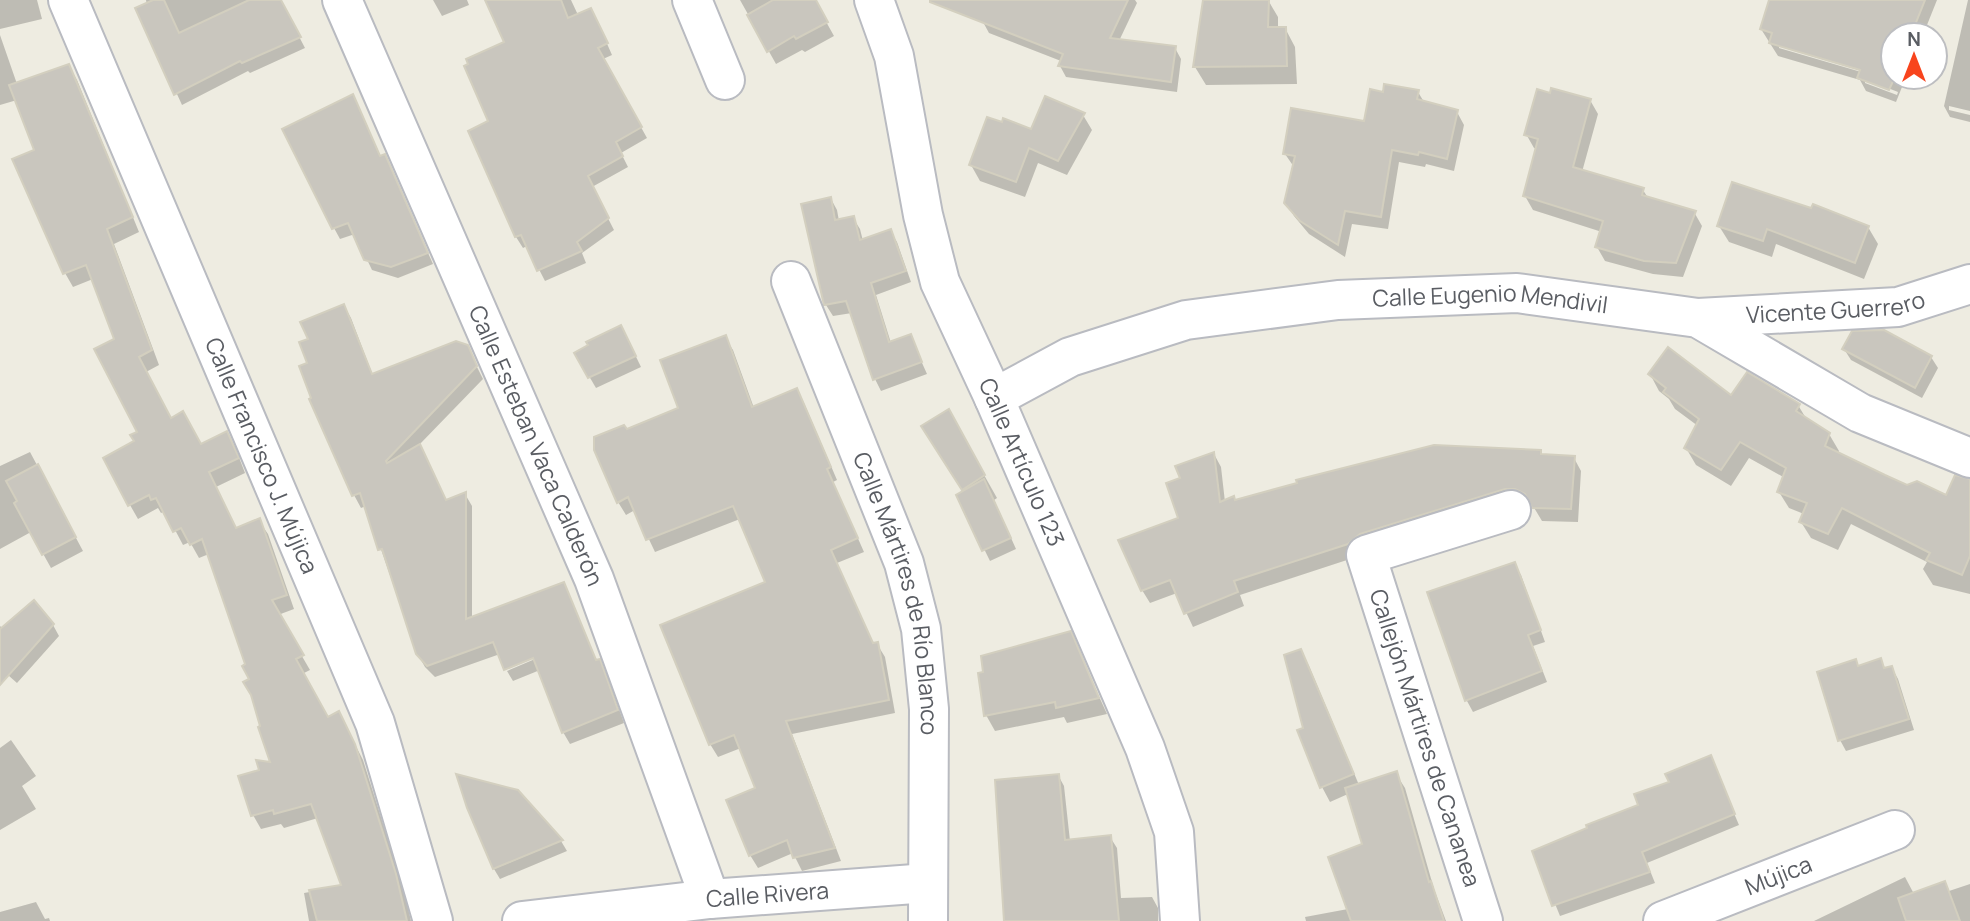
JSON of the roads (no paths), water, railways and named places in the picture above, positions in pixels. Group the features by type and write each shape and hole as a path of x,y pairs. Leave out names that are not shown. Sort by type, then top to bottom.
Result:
{"street":[{"name":"Calle Francisco J. Mújica","path":"68,0 375,723 433,921"},
{"name":"Calle Esteban Vaca Calderón","path":"342,0 594,579 710,899"},
{"path":"692,0 726,80"},
{"name":"Calle Artículo 123","path":"874,0 894,56 923,215 940,282 994,398 1146,748 1174,832 1180,921"},
{"name":"Calle Mártires de Río Blanco","path":"791,281 904,563 921,629 929,709 928,921"},
{"name":"Vicente Guerrero","path":"1698,318 1898,307 1970,284"},
{"name":"Calle Eugenio Mendivil","path":"994,398 1070,357 1186,320 1338,300 1517,293 1698,318 1860,413 1970,458"},
{"name":"Callejón Mártires de Cananea","path":"1483,921 1366,555 1511,510"},
{"name":"Mújica","path":"1663,921 1895,830"},
{"name":"Calle Rivera","path":"522,921 710,899 928,883"}]}
